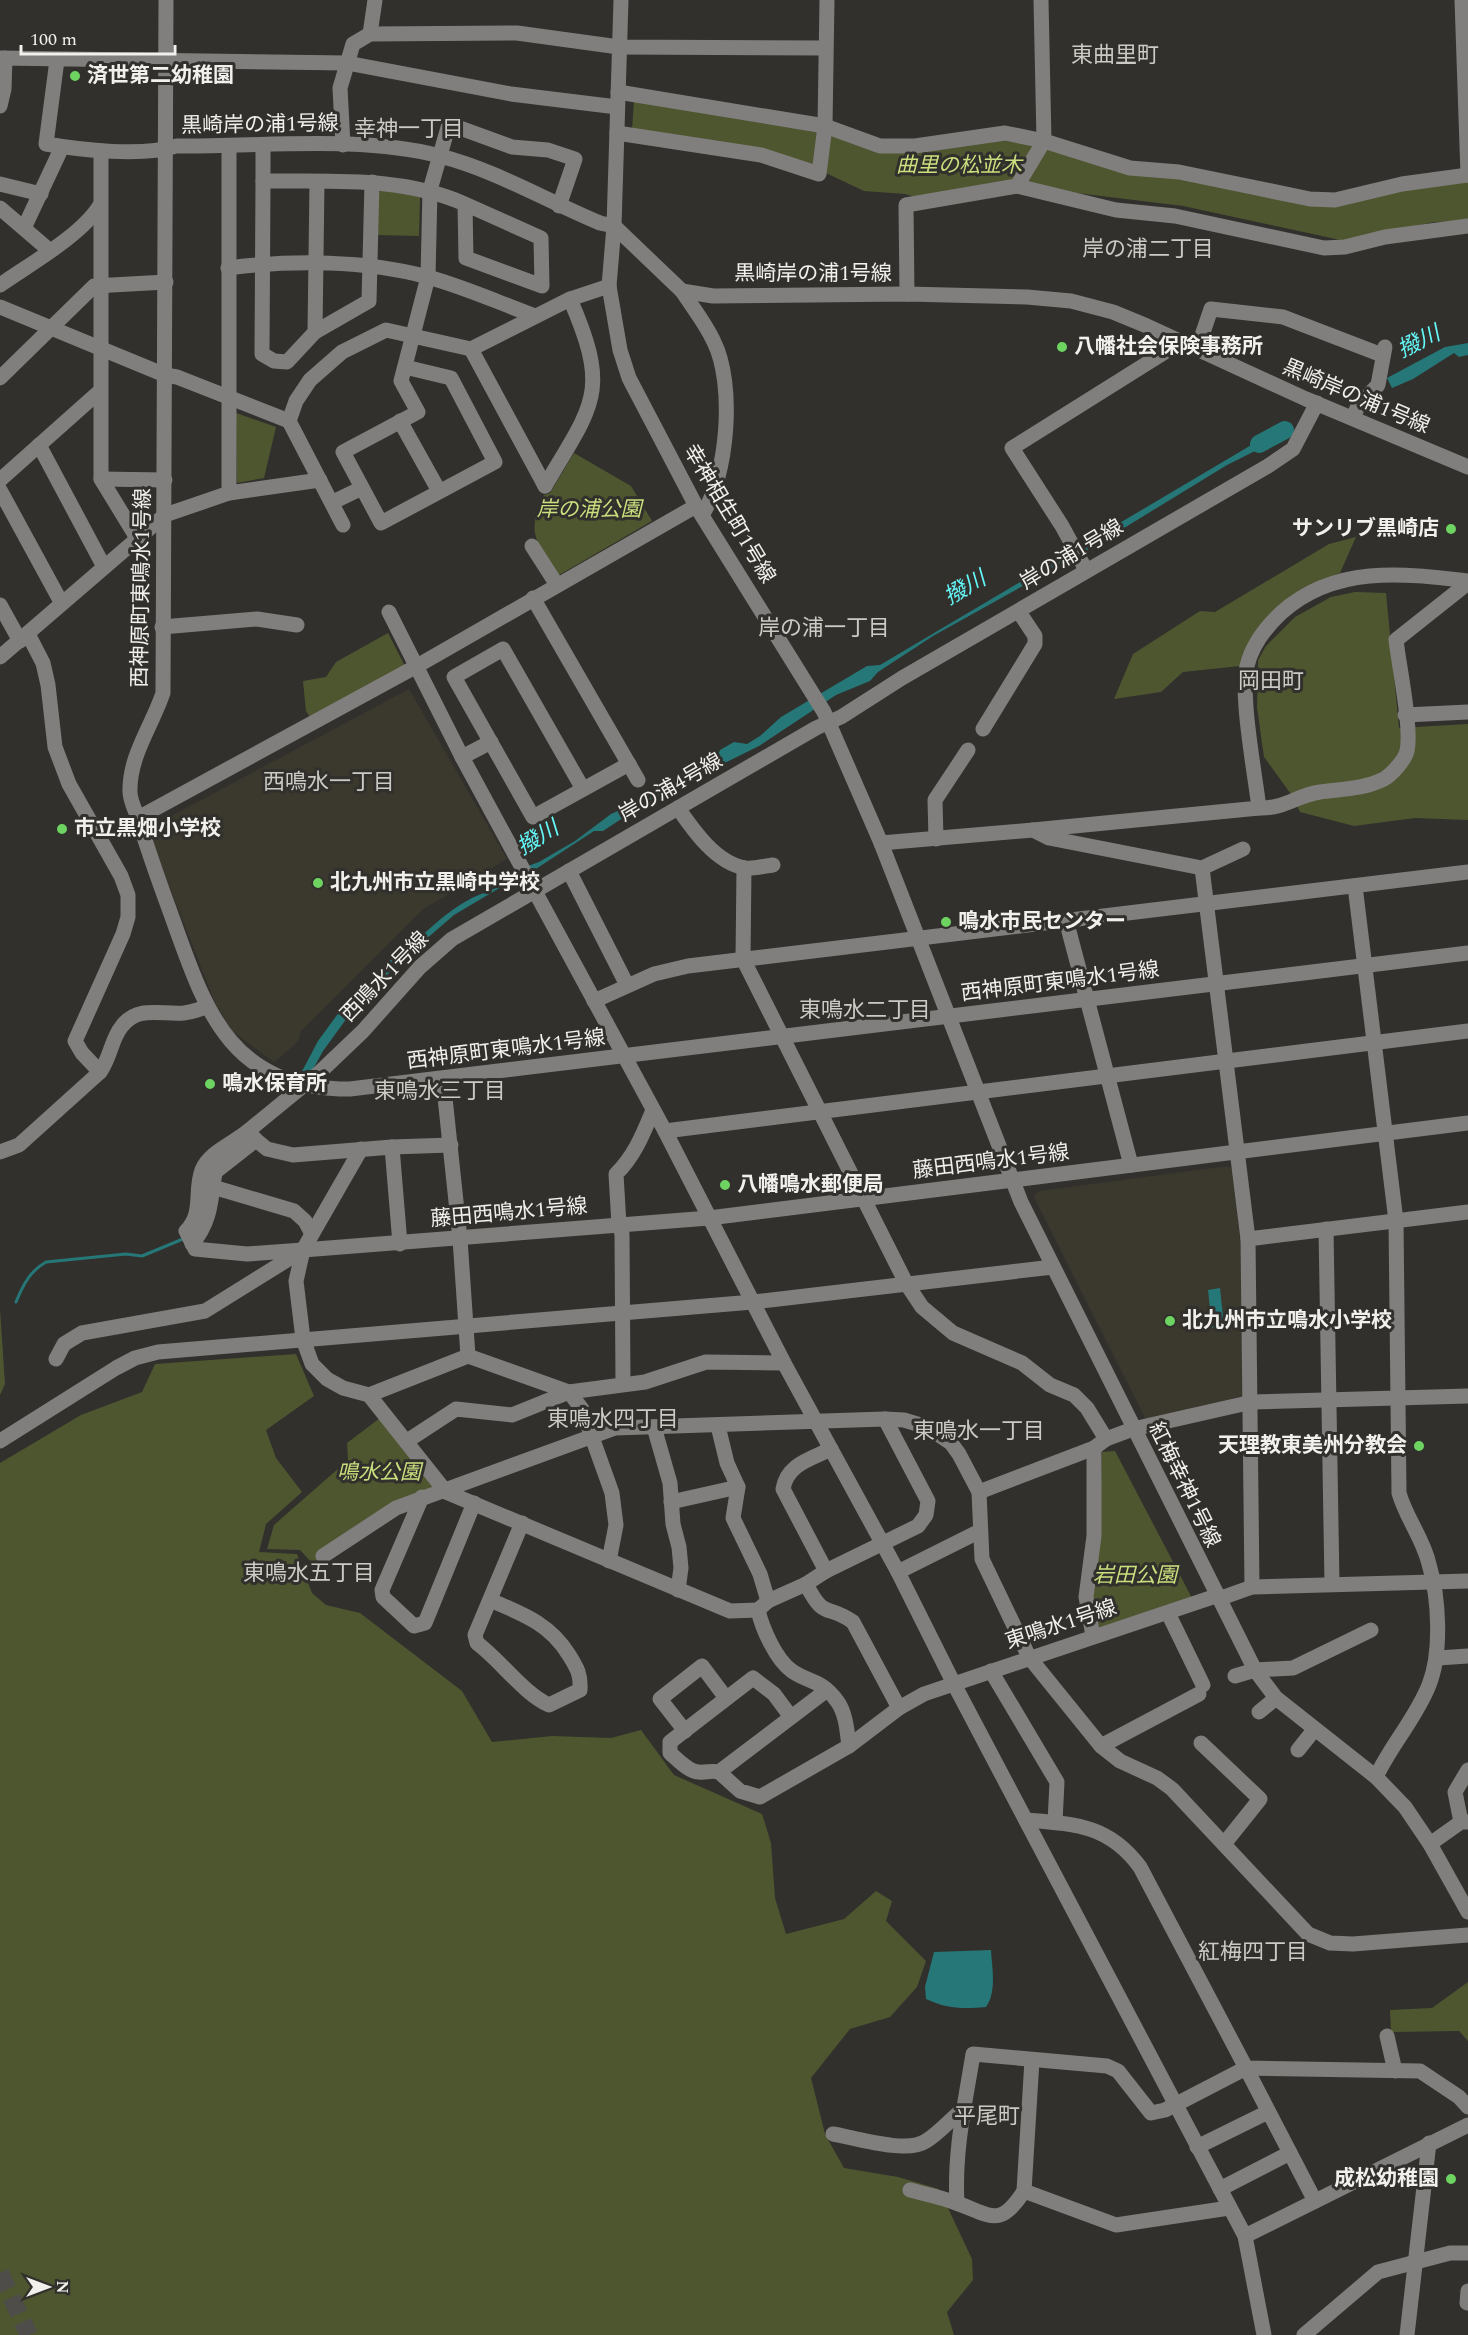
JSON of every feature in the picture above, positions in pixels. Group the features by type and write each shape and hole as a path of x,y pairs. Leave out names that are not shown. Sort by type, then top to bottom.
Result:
{"street":[{"name":"西神原町東鳴水1号線","path":"166,0 165,515 162,693 154,720 140,744 130,793 207,1007 225,1038 244,1057 261,1069 304,1085 350,1089 1468,953"},
{"path":"370,34 375,0"},
{"name":"幸神相生町1号線","path":"621,0 614,226 609,286 620,350 629,378 699,510 762,609 829,722 881,843 916,938 949,1017"},
{"path":"616,133 761,156 819,174 825,126 827,0"},
{"path":"1017,186 1044,141 1041,0"},
{"path":"0,106 4,89 2,58 347,63 511,94 618,100 825,126 880,146 915,146 1005,133 1044,141 1130,168 1179,172 1310,199 1335,200 1402,184 1468,176 1462,0"},
{"path":"343,145 340,88 353,44 370,34 517,33 619,47 825,48"},
{"path":"24,228 62,147 46,144 57,60"},
{"path":"405,368 451,378 495,462 381,523 343,452 418,412 401,381 428,277 430,190 449,124 512,147 548,150 575,159 560,206"},
{"path":"263,145 262,354 274,361 286,362 315,332 369,301 372,182"},
{"name":"黒崎岸の浦1号線","path":"62,147 101,151 166,149 176,146 343,145 395,148 440,156 476,168 560,206 614,226 682,291 713,296 907,294 1028,297 1071,301 1113,312 1468,467"},
{"path":"229,146 229,493"},
{"path":"101,151 101,479 136,538"},
{"path":"263,182 372,182 430,190 465,204 541,238 542,286 466,258 465,204"},
{"path":"315,332 317,182"},
{"path":"0,184 41,194"},
{"path":"907,294 906,206 1017,186 1116,210 1175,216 1324,248 1345,247 1384,237 1468,226"},
{"path":"0,285 93,217 100,205"},
{"path":"0,208 49,250"},
{"path":"228,268 262,263 370,265 428,277 535,316"},
{"path":"0,378 94,286 166,282"},
{"path":"289,421 297,401 310,380 342,352 386,330 471,350 570,299 609,286"},
{"path":"138,818 417,666 557,585 710,504 719,466 728,392 714,341 682,291"},
{"path":"471,350 545,486 578,429 594,391 592,361 582,326 570,299"},
{"path":"0,307 165,375 289,421 343,525"},
{"path":"1198,348 1211,309 1283,317 1384,350 1378,385 1358,406 1353,418"},
{"path":"1083,566 1012,448 1181,342"},
{"path":"0,480 100,391"},
{"name":"岸の浦1号線","path":"829,722 1019,612 1083,566 1282,457 1293,449 1317,403"},
{"path":"400,421 439,491"},
{"path":"39,445 103,565"},
{"path":"101,479 165,480"},
{"path":"0,657 24,638 103,565 165,515 229,493 320,480"},
{"path":"333,502 362,488"},
{"path":"0,490 61,602"},
{"path":"532,546 557,585"},
{"path":"1259,808 1246,698 1246,668 1262,633 1290,605 1311,591 1334,581 1379,574 1404,574 1468,582"},
{"path":"881,843 1279,807 1317,792 1361,787 1386,778 1398,766 1407,751 1406,715 1396,640 1468,582"},
{"path":"534,598 638,780"},
{"path":"0,605 43,663 48,685 55,747 128,895 128,917 123,934 75,1041 100,1072"},
{"path":"389,612 462,757 665,1131 784,1363 898,1572 954,1684 1245,2236 1264,2335"},
{"path":"983,729 1035,644 1035,636 1019,612"},
{"path":"162,627 257,619 297,625"},
{"path":"583,789 503,649 454,677 533,817 629,764"},
{"path":"1406,715 1468,712"},
{"name":"岸の浦4号線","path":"534,888 569,871 829,722"},
{"path":"462,757 491,742"},
{"path":"936,838 935,800 968,750"},
{"path":"678,808 700,841 717,854 744,868 773,865"},
{"path":"1033,830 1049,838 1202,868 1244,849"},
{"path":"744,868 743,959 906,1283 922,1307 953,1333 1022,1363 1050,1385 1074,1395 1087,1408 1100,1443 1094,1536 1086,1597 1093,1636"},
{"path":"1202,868 1248,1239 1252,1402 1252,1587"},
{"path":"569,871 627,986"},
{"path":"594,1001 654,974 688,966 1468,872"},
{"path":"1355,886 1396,1221 1400,1397 1399,1493 1402,1507 1424,1546 1434,1582 1438,1658 1428,1687 1376,1777"},
{"name":"西鳴水1号線","path":"252,1136 363,1031 420,966 452,939 534,888"},
{"path":"1066,920 1131,1165"},
{"path":"0,1152 19,1145 100,1072 110,1058 114,1040 122,1025 135,1014 151,1011 185,1012 207,1007"},
{"name":"紅梅幸神1号線","path":"949,1017 1021,1202 1255,1670 1276,1698 1376,1777 1405,1807 1430,1844 1468,1912"},
{"path":"665,1131 1468,1031"},
{"path":"443,1079 460,1239 468,1356"},
{"path":"623,1383 622,1234 619,1225 616,1174 629,1161 653,1110"},
{"name":"藤田西鳴水1号線","path":"189,1238 195,1249 247,1254 399,1244 709,1218 1468,1123"},
{"path":"252,1136 267,1149 293,1155 451,1145"},
{"path":"189,1238 203,1232 209,1216 215,1172 219,1166 235,1158 252,1136"},
{"path":"189,1238 197,1216 202,1170 210,1158 252,1136"},
{"path":"392,1147 399,1244"},
{"path":"361,1149 303,1251 296,1281 303,1339 312,1364 327,1379 343,1388 369,1395 446,1492 730,1611 763,1606 826,1571 918,1526 927,1515 928,1501 885,1419"},
{"path":"213,1187 294,1211 305,1221 312,1234"},
{"path":"1248,1239 1468,1212"},
{"path":"1326,1229 1332,1584"},
{"path":"56,1359 64,1344 82,1333 205,1311 303,1251"},
{"path":"0,1441 135,1358 158,1353 467,1324 623,1314 753,1302 1053,1267"},
{"path":"369,1395 468,1356 569,1392 582,1409 612,1493 616,1525 609,1561"},
{"path":"407,1441 456,1409 512,1415 569,1392 623,1383 645,1382 706,1362 784,1363"},
{"path":"979,1492 1133,1429 1252,1402 1468,1396"},
{"path":"323,1556 396,1508 422,1497 446,1492 615,1428 885,1419 904,1419 927,1426 951,1443 979,1492 982,1559 1029,1657 1101,1746 1120,1761 1157,1778 1172,1789 1308,1934 1330,1943 1468,1935"},
{"path":"718,1426 727,1463 738,1487 733,1518 760,1574 763,1606 782,1660 792,1671 816,1680 838,1702 844,1717 849,1746"},
{"path":"654,1427 670,1483 681,1568 678,1590"},
{"path":"826,1571 783,1489 785,1476 792,1468 831,1449"},
{"path":"671,1502 738,1487"},
{"path":"422,1497 382,1590 383,1597 414,1626 425,1623 474,1503"},
{"path":"490,1600 536,1620 558,1638 581,1675 580,1690 549,1705 539,1700 496,1657 477,1643 475,1635 522,1522"},
{"path":"898,1572 980,1531"},
{"name":"東鳴水1号線","path":"719,1772 740,1791 760,1797 849,1746 899,1708 924,1694 1216,1596 1224,1597 1252,1587 1332,1584 1370,1588 1468,1581"},
{"path":"806,1584 817,1605 827,1612 842,1614 853,1622 899,1708"},
{"path":"1101,1746 1201,1690 1168,1613"},
{"path":"1235,1676 1255,1670 1293,1668 1371,1630"},
{"path":"1438,1658 1468,1656"},
{"path":"684,1731 660,1700 702,1666 726,1698"},
{"path":"991,1671 1057,1782 1055,1822"},
{"path":"791,1717 774,1694 753,1678 670,1742 670,1753 699,1773 709,1770 719,1772 827,1690"},
{"path":"1259,1712 1276,1698"},
{"path":"1298,1750 1314,1730"},
{"path":"1201,1743 1260,1799 1224,1844"},
{"path":"1430,1844 1465,1822 1455,1792 1468,1770"},
{"path":"1026,1820 1055,1822 1105,1833 1126,1849 1140,1867 1314,2201"},
{"path":"1387,2036 1395,2071"},
{"path":"957,2203 955,2167 962,2110 973,2054 1107,2066 1118,2071 1151,2113 1246,2068 1420,2071 1459,2097 1468,2107"},
{"path":"910,2190 957,2203 986,2216 1000,2215 1013,2209 1024,2192 1032,2060"},
{"path":"833,2134 887,2145 906,2146 924,2143 962,2110"},
{"path":"1197,2147 1268,2112"},
{"path":"1245,2236 1468,2125"},
{"path":"1407,2335 1429,2144"},
{"path":"1220,2189 1290,2153"},
{"path":"1024,2192 1116,2225 1229,2208"},
{"path":"1304,2335 1378,2272 1450,2253 1468,2253"}],"shaded area":[{"name":"北九州市立黒崎中学校","path":"409,689 507,859 422,910 301,1031 298,1042 274,1062 232,1031 215,1003 147,829"},
{"name":"北九州市立鳴水小学校","path":"1228,1166 1232,1169 1241,1250 1245,1392 1242,1396 1146,1420 1034,1197 1039,1191"}],"green space":[{"name":"曲里の松並木","path":"634,100 816,127 879,150 1004,137 1324,206 1402,189 1468,181 1468,221 1434,222 1345,241 1183,206 1052,190 912,196 864,191 811,166 632,131"},
{"path":"383,188 417,193 420,198 419,236 377,235 378,193"},
{"path":"236,413 276,427 264,478 237,483"},
{"name":"岸の浦公園","path":"574,453 631,486 652,521 559,575 536,538 535,519 544,495 550,493"},
{"path":"1356,537 1340,573 1313,584 1240,666 1183,672 1161,692 1114,699 1133,654 1200,611 1215,612 1329,544"},
{"path":"1355,592 1386,593 1399,728 1468,724 1468,820 1415,818 1354,826 1300,812 1293,797 1264,757 1257,707 1258,660 1266,646 1295,617 1331,597"},
{"path":"388,633 406,668 310,717 306,711 303,681 326,677 336,662"},
{"path":"0,1309 5,1384 0,1395"},
{"path":"296,1354 314,1396 266,1430 276,1458 302,1492 266,1524 259,1552 297,1554 312,1593 326,1605 360,1613 462,1691 492,1742 552,1736 611,1738 641,1730 674,1775 762,1814 771,1843 775,1898 786,1934 844,1919 876,1891 892,1901 886,1921 926,1961 917,1987 890,2017 850,2029 811,2078 825,2134 844,2168 898,2177 939,2189 972,2259 973,2280 947,2312 954,2335 0,2335 0,1463 81,1415 142,1392 155,1364"},
{"name":"鳴水公園","path":"380,1418 434,1486 321,1553 314,1565 300,1550 267,1549 274,1525 348,1460 347,1443"},
{"name":"岩田公園","path":"1115,1451 1193,1600 1100,1630 1093,1600 1099,1544 1102,1452"},
{"path":"1468,1982 1468,2041 1459,2031 1391,2032 1390,2010 1432,2008"}],"water":[{"path":"1468,343 1468,355 1459,357 1454,353 1413,379 1392,388 1387,378 1445,347"},
{"path":"1280,428 1283,437 1227,465 1093,547 933,636 878,672 870,681 836,695 759,746 650,800 603,831 594,831 519,880 513,880 454,915 403,959 395,963 385,979 347,1018 323,1051 306,1082 298,1079 318,1041 337,1015 378,977 392,958 402,954 435,924 462,904 508,881 514,871 539,862 575,841 611,814 658,793 686,771 698,770 716,761 720,750 734,742 747,744 760,736 781,717 867,666 880,665"},
{"path":"1220,1288 1224,1326 1212,1328 1208,1290"},
{"path":"991,1950 993,1987 986,2007 955,2008 926,1999 925,1987 934,1952"}],"waterway":[{"name":"撥川","path":"1259,444 1285,430"},
{"path":"16,1302 28,1279 46,1262 126,1254 142,1256 183,1239"}],"tunnel":[{"path":"0,2273 29,2335"}],"place":[{"name":"済世第二幼稚園","path":"75,76"},
{"name":"八幡社会保険事務所","path":"1062,347"},
{"name":"サンリブ黒崎店","path":"1451,529"},
{"name":"市立黒畑小学校","path":"62,829"},
{"name":"北九州市立黒崎中学校","path":"318,883"},
{"name":"鳴水市民センター","path":"946,922"},
{"name":"鳴水保育所","path":"210,1084"},
{"name":"八幡鳴水郵便局","path":"725,1185"},
{"name":"北九州市立鳴水小学校","path":"1170,1321"},
{"name":"天理教東美州分教会","path":"1419,1446"},
{"name":"成松幼稚園","path":"1451,2179"}],"district":[{"name":"東曲里町","path":"1115,55"},
{"name":"幸神一丁目","path":"409,129"},
{"name":"岸の浦二丁目","path":"1148,249"},
{"name":"岸の浦一丁目","path":"824,628"},
{"name":"岡田町","path":"1271,681"},
{"name":"西鳴水一丁目","path":"329,782"},
{"name":"東鳴水二丁目","path":"865,1010"},
{"name":"東鳴水三丁目","path":"440,1091"},
{"name":"東鳴水四丁目","path":"613,1419"},
{"name":"東鳴水一丁目","path":"979,1431"},
{"name":"東鳴水五丁目","path":"309,1573"},
{"name":"紅梅四丁目","path":"1253,1952"},
{"name":"平尾町","path":"987,2116"}]}
